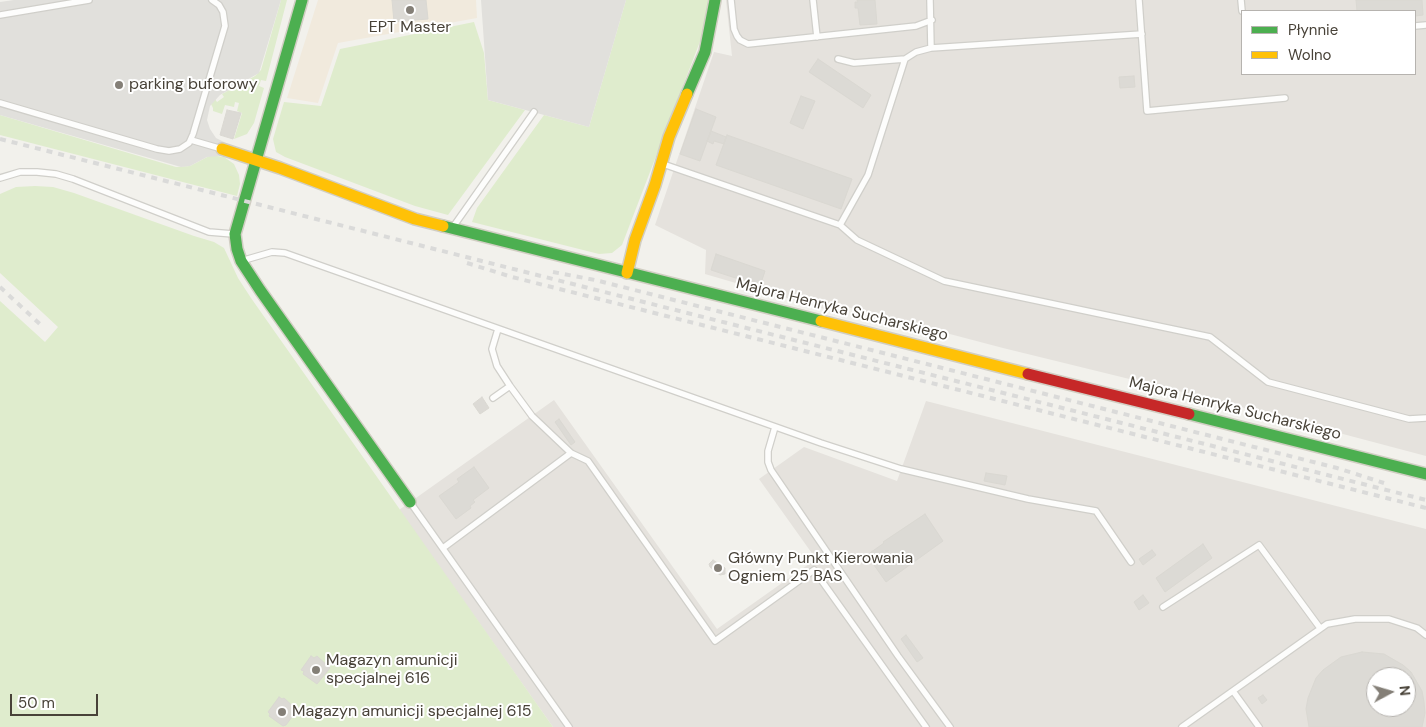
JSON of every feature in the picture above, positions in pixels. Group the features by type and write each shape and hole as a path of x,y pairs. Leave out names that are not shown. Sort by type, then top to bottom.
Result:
{"street":[{"path":"302,0 235,234 237,248 241,261 260,290 410,502"},
{"path":"627,273 635,240 669,137 705,52 715,0"},
{"name":"Majora Henryka Sucharskiego","path":"222,149 256,159 415,219 1426,474"}],"lane":[{"path":"0,15 90,0"},
{"path":"0,103 163,150 180,149 191,140 225,26 223,12 219,5 212,0"},
{"path":"731,0 734,29 740,40 748,44 916,26 932,20"},
{"path":"813,0 817,37"},
{"path":"930,0 932,20 931,48"},
{"path":"1139,0 1147,111 1285,98"},
{"path":"838,58 854,63 905,59 916,52 931,48 1142,34"},
{"path":"840,226 868,175 905,59"},
{"path":"452,228 534,112"},
{"path":"191,140 222,149"},
{"path":"661,163 840,226 857,240 944,281 1210,337 1268,382 1409,419 1426,418"},
{"path":"0,178 20,172 56,174 209,232 235,234"},
{"path":"241,261 272,252 285,253 775,427 902,469 1028,499 1096,511 1131,562"},
{"path":"498,329 492,349 497,366 510,386 532,416 571,453 588,461 715,641 814,570 926,727"},
{"path":"493,398 510,386"},
{"path":"775,427 768,451 768,462 771,470 898,656 950,727"},
{"path":"442,548 571,453"},
{"path":"410,502 569,727"},
{"path":"1163,607 1259,545 1320,628"},
{"path":"1182,727 1327,624 1355,619 1389,619 1417,628 1426,635"},
{"path":"1233,690 1259,727"}],"shaded area":[{"name":"parking buforowy","path":"14,0 281,0 259,73 220,95 210,106 207,120 210,129 216,138 224,142 220,156 207,157 190,166 181,167 0,115 0,2"},
{"path":"318,0 476,0 477,18 338,43 318,103 287,98"},
{"path":"481,0 626,0 589,127 488,100"},
{"path":"726,0 1426,0 1426,456 1207,398 1003,348 832,303 828,310 705,274 706,250 655,225 714,52 732,56"},
{"path":"554,400 717,629 816,559 759,479 804,447 897,481 926,401 1426,529 1426,727 553,727 399,510"}],"green space":[{"path":"281,0 287,0 266,81 261,80 259,86 264,88 254,123 247,134 234,139 242,113 237,111 239,103 235,102 234,107 225,105 222,114 213,111 211,104 215,99 217,102 224,97 222,94 255,76 261,70"},
{"path":"626,0 710,0 704,31 622,245 612,253 599,254 472,222 477,208 544,115 589,127"},
{"path":"474,22 484,53 488,100 525,110 448,215 415,206 276,152 273,139 284,102 321,106 340,49"},
{"path":"0,115 176,167 190,166 211,155 224,157 234,164 239,175 240,184 237,196 0,135"},
{"path":"16,187 53,187 74,193 214,242 224,248 238,278 251,298 553,727 0,727 0,301 45,342 58,327 0,273 0,194"}],"building":[{"name":"EPT Master","path":"392,0 426,0 428,19 394,22"},
{"path":"857,0 875,0 877,24 860,25 858,8 855,8"},
{"path":"1356,0 1422,0 1423,15 1416,16 1416,10 1357,10"},
{"path":"818,59 871,95 863,108 809,72"},
{"path":"1134,76 1135,87 1120,88 1119,77"},
{"path":"801,96 815,101 803,129 790,123"},
{"path":"696,109 716,117 700,161 680,154"},
{"path":"227,110 241,113 233,139 220,135"},
{"path":"711,131 726,137 724,144 714,141 713,144 707,141"},
{"path":"727,135 852,179 841,209 716,165"},
{"path":"716,254 765,271 760,286 711,270"},
{"path":"482,397 489,408 480,414 473,404"},
{"path":"559,419 575,442 571,445 555,422"},
{"path":"474,467 489,488 473,500 475,502 470,506 471,508 456,519 439,496 459,482 457,479"},
{"path":"986,473 1007,476 1005,485 984,481"},
{"path":"925,514 943,541 886,582 867,555"},
{"path":"1203,544 1212,558 1165,592 1156,578"},
{"path":"1152,550 1156,555 1143,565 1139,559"},
{"name":"Główny Punkt Kierowania Ogniem 25 BAS","path":"713,560 725,568 725,574 720,575 710,567 709,564"},
{"path":"1143,595 1149,603 1139,610 1134,602"},
{"path":"906,635 923,658 917,662 901,639"},
{"path":"1362,652 1384,654 1405,667 1366,667 1366,717 1416,717 1416,681 1422,691 1424,702 1425,713 1422,727 1309,727 1306,709 1308,698 1316,678 1323,670 1341,657"},
{"name":"Magazyn amunicji specjalnej 616","path":"311,656 314,658 317,656 330,668 317,684 303,674 304,671 301,670"},
{"path":"1263,695 1267,700 1262,704 1258,698"},
{"name":"Magazyn amunicji specjalnej 615","path":"279,697 284,698 297,710 286,725 283,726 269,716 268,712"}],"railway":[{"path":"0,139 1426,500"},
{"path":"467,263 512,277 1426,508"},
{"path":"553,272 595,280 1337,468 1384,483"},
{"path":"0,287 42,326"}],"traffic: fast":[{"path":"302,0 235,234 237,249 241,261 260,290 410,502"},
{"path":"687,94 705,52 715,0"},
{"path":"443,226 821,321"},
{"path":"1189,414 1426,474"}],"traffic: slow":[{"path":"627,273 635,240 655,185 669,137 687,94"},
{"path":"222,149 280,168 415,219 443,226"},
{"path":"821,321 1028,374"}],"traffic: jam":[{"path":"1028,374 1189,414"}],"place":[{"name":"EPT Master","path":"410,10"},
{"name":"parking buforowy","path":"119,85"},
{"name":"Główny Punkt Kierowania Ogniem 25 BAS","path":"718,568"},
{"name":"Magazyn amunicji specjalnej 616","path":"316,670"},
{"name":"Magazyn amunicji specjalnej 615","path":"282,712"}]}
